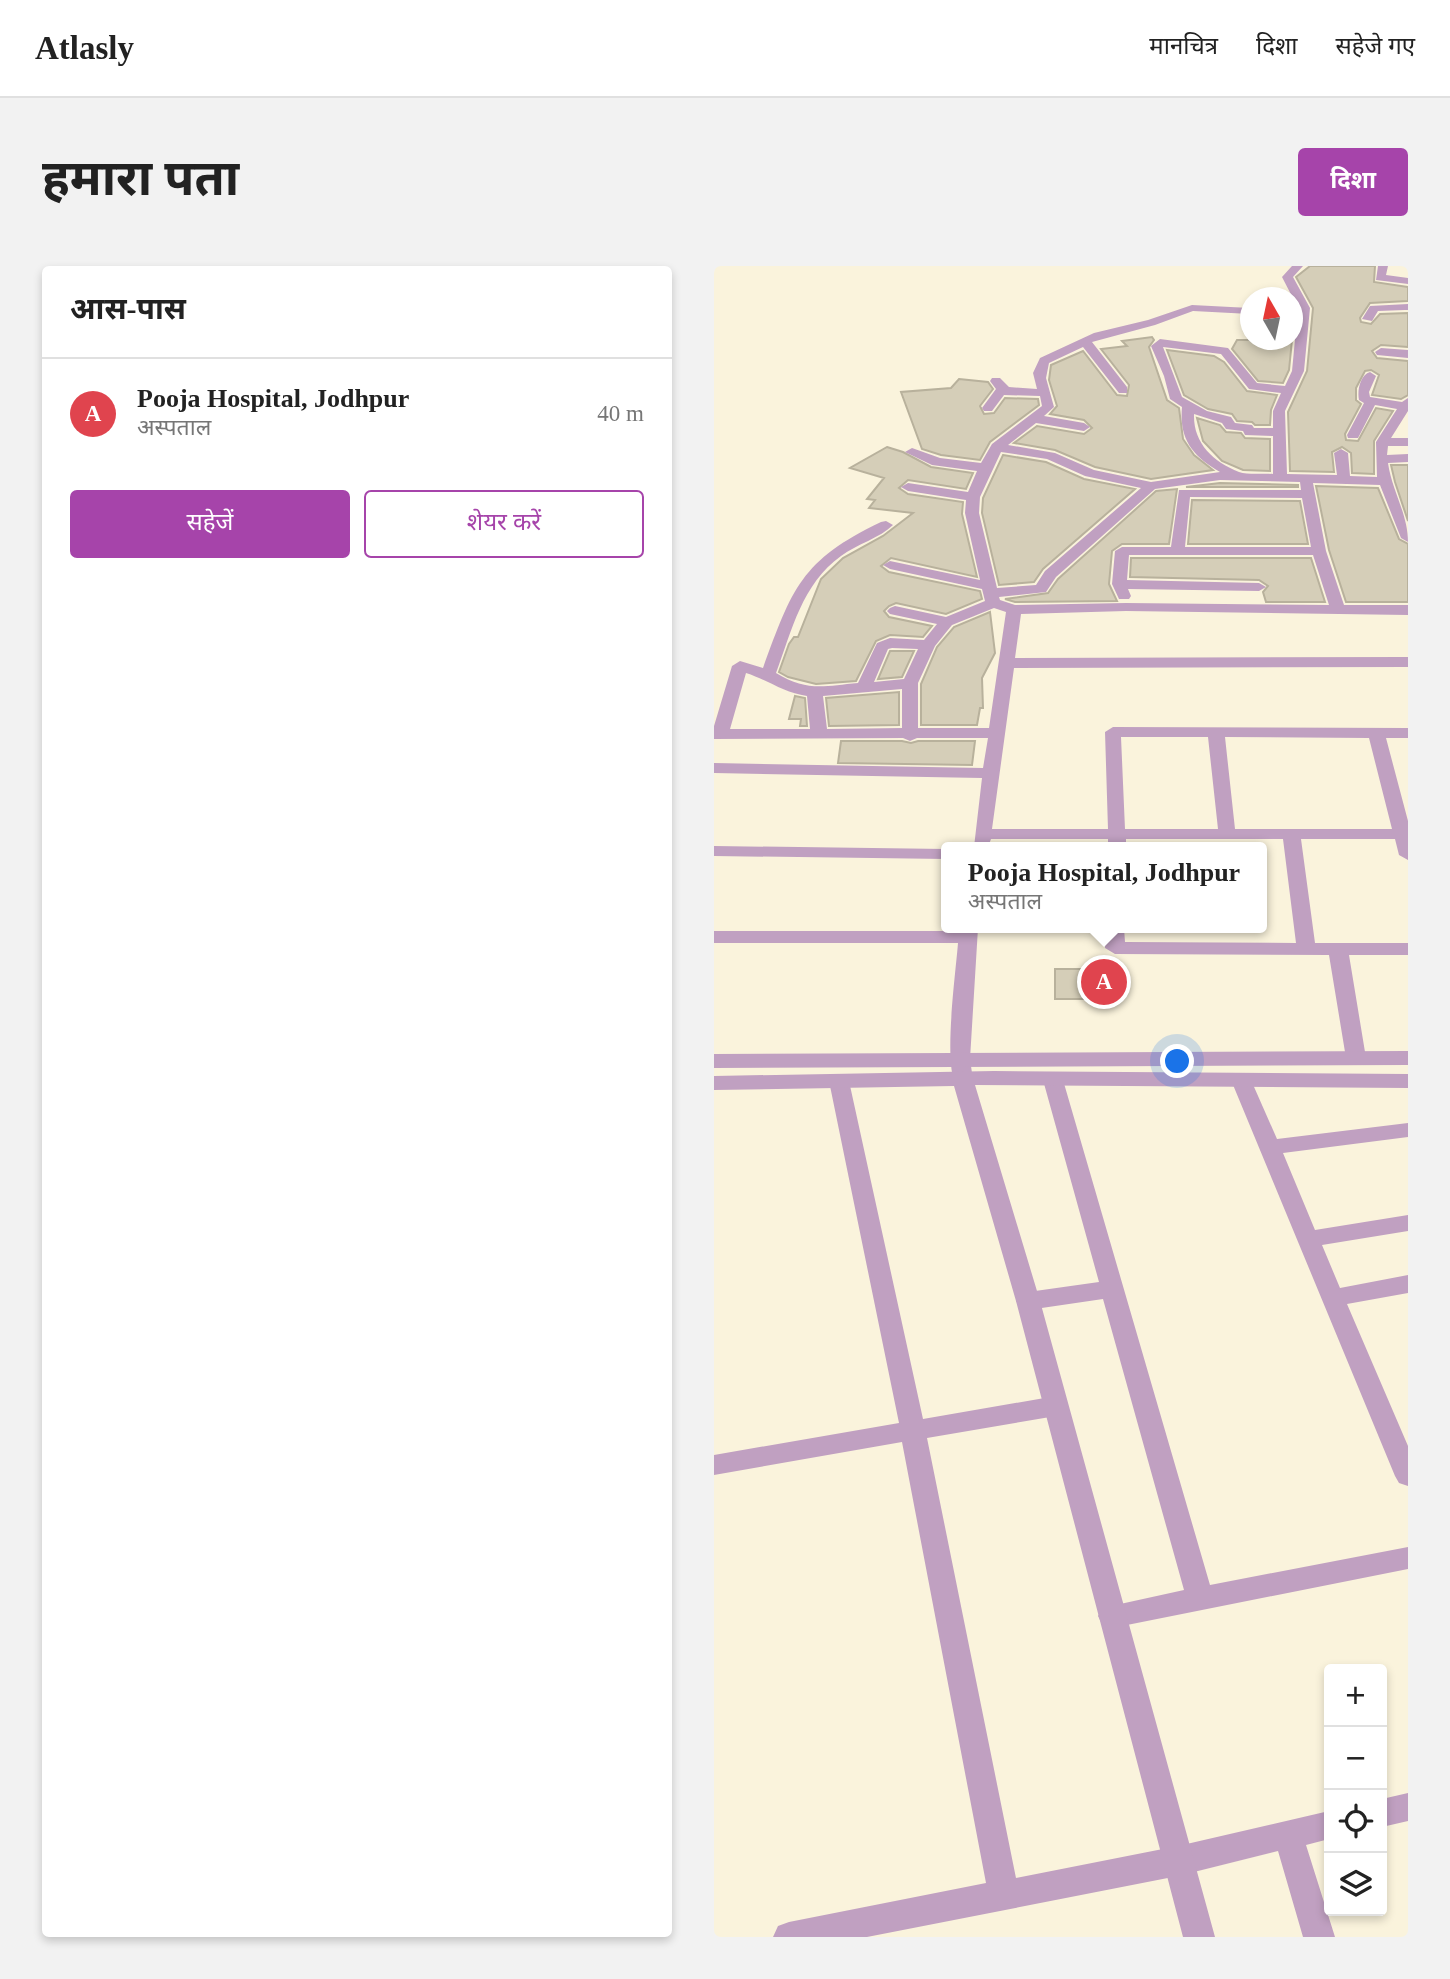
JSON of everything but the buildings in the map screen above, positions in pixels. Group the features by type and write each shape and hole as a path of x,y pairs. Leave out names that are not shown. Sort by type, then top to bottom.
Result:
{"street":[{"path":"1292,287 1287,280 1289,274 1298,266"},
{"path":"1382,266 1378,277 1408,281"},
{"path":"1390,280 1398,300 1406,308"},
{"path":"1039,379 1040,366 1044,361 1110,331 1151,323 1171,308 1203,307 1240,311"},
{"path":"1368,319 1374,308 1406,308"},
{"path":"1086,343 1123,390"},
{"path":"1278,432 1251,432 1245,422 1231,426 1227,420 1208,416 1174,396 1170,376 1158,345 1224,351 1253,386 1290,390"},
{"path":"990,594 972,513 973,496 997,447 1048,407 1045,393 1030,361 1044,349"},
{"path":"1280,477 1279,411 1298,371 1298,350"},
{"path":"1381,352 1408,354"},
{"path":"1370,376 1362,397 1371,402 1407,404"},
{"path":"988,408 999,385 1009,392 1045,393"},
{"path":"1353,435 1371,402"},
{"path":"1407,404 1382,442 1381,458 1408,538"},
{"path":"1188,405 1185,425 1188,438 1210,462 1236,475"},
{"path":"1031,418 1084,426"},
{"path":"1382,442 1408,442"},
{"path":"997,447 1050,456 1090,473 1151,486 1171,481 1236,475 1344,479 1390,485"},
{"path":"912,452 937,462 985,468"},
{"path":"1341,453 1344,479"},
{"path":"1381,458 1408,458"},
{"path":"1305,478 1319,551 1338,610"},
{"path":"910,736 910,683 928,645 947,622 990,594 1041,589 1050,574 1151,486"},
{"path":"908,487 973,496"},
{"path":"1178,550 1184,493 1308,494"},
{"path":"768,675 804,584 826,560 856,539 886,525"},
{"path":"1126,607 1119,584 1122,551 1178,550 1254,569"},
{"path":"1119,584 1254,569 1319,551"},
{"path":"890,565 990,594 1014,610 1126,607 1408,610"},
{"path":"1254,569 1263,609"},
{"path":"1014,610 982,841 1117,841 1227,834 1405,834"},
{"path":"895,611 947,622"},
{"path":"865,687 867,674 882,646 890,643 928,645"},
{"path":"1008,663 1408,662"},
{"path":"910,683 815,692 790,689 768,675 740,666 717,734 910,736 998,733"},
{"path":"815,692 819,735"},
{"path":"1216,731 1227,834"},
{"path":"1117,841 1113,732 1408,733"},
{"path":"1376,733 1405,834 1408,855"},
{"path":"714,768 992,773"},
{"path":"1291,834 1307,949"},
{"path":"714,851 941,854"},
{"path":"714,937 941,933"},
{"path":"968,933 962,1070 1028,1301 1199,1937"},
{"path":"1115,933 1115,948 1408,949"},
{"path":"1338,949 1356,1058"},
{"path":"714,1083 839,1081 962,1070 1408,1058"},
{"path":"714,1061 962,1070 1053,1080 1408,1081"},
{"path":"1053,1080 1200,1598"},
{"path":"1241,1080 1331,1298 1398,1428 1408,1476"},
{"path":"839,1081 913,1432 1004,1895"},
{"path":"1268,1148 1408,1129"},
{"path":"1307,1239 1408,1223"},
{"path":"1331,1298 1408,1284"},
{"path":"1028,1301 1113,1289"},
{"path":"714,1465 1056,1406"},
{"path":"1112,1616 1408,1558"},
{"path":"1387,1812 1408,1807"},
{"path":"789,1937 1178,1861 1324,1826"},
{"path":"1288,1835 1319,1937"}],"place":[{"name":"Pooja Hospital, Jodhpur","path":"1104,982"}]}
